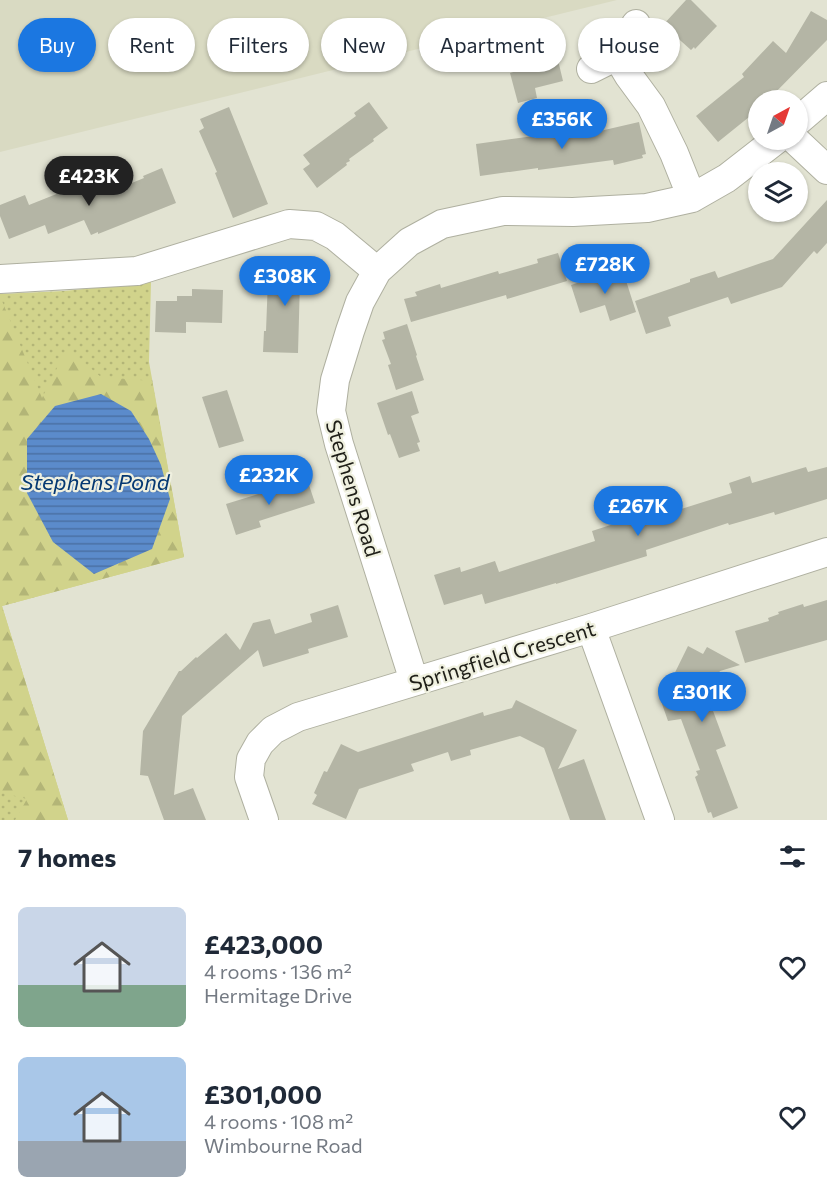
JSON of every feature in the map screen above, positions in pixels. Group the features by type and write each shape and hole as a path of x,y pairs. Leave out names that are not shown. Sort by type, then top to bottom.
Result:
{"street":[{"path":"627,72 651,106 674,153 692,198"},
{"path":"808,112 827,96"},
{"name":"Stephens Road","path":"414,681 339,444 331,411 335,380 350,331 360,302 377,271 409,242 442,224 503,211 573,212 647,208 692,198 727,178 763,150"},
{"path":"806,150 827,170"},
{"path":"0,279 137,271 289,224 316,226 334,236 377,271"},
{"name":"Springfield Crescent","path":"264,820 249,777 251,759 273,730 298,717 591,628 827,552"},
{"path":"591,628 660,820"}],"shaded area":[{"path":"0,0 617,0 544,18 419,18 419,49 407,52 407,18 321,18 321,72 325,72 0,152"}],"green space":[{"path":"151,282 149,362 184,557 2,606 68,820 0,820 0,294 64,291"},
{"path":"0,296 42,398 67,348 101,377 152,381 184,557 2,606 68,820 15,820 27,799 0,792"}],"water":[{"name":"Stephens Pond","path":"101,394 131,411 149,439 161,465 170,499 152,549 94,574 53,542 27,493 27,439 55,406"}],"building":[{"path":"686,0 691,0 717,26 695,49 694,47 691,50 680,40 680,18 669,18"},
{"path":"811,11 827,20 827,40 778,90 748,90 748,118 718,142 696,116 744,77 742,74 773,41 786,53"},
{"path":"561,72 563,81 535,88 537,98 518,103 510,73"},
{"path":"369,102 388,128 317,188 303,169 310,164 303,155 356,116 354,113"},
{"path":"229,107 268,204 233,218 215,173 217,172 199,131 204,128 200,119"},
{"path":"639,122 646,154 642,155 643,158 614,165 613,160 480,176 476,144 586,130 587,134"},
{"path":"162,168 176,203 98,234 98,232 91,235 84,220 48,234 45,225 9,239 0,216 0,205 25,195 29,205 64,191 66,195 99,182 105,194"},
{"path":"827,200 827,243 817,254 814,251 782,287 731,304 728,297 668,317 671,326 646,334 635,301 715,271 718,278 773,259"},
{"path":"558,253 567,281 507,299 506,295 411,322 404,299 417,296 415,292 440,284 441,288 498,271 499,274 538,263 537,259"},
{"path":"279,259 310,259 309,281 300,281 298,353 263,352 268,279 279,279"},
{"path":"622,268 636,312 610,321 605,305 580,313 571,285"},
{"path":"192,289 223,290 222,323 186,322 186,333 155,332 156,301 177,301 177,296 192,296"},
{"path":"407,324 424,380 396,390 388,365 391,364 382,340 385,339 383,332"},
{"path":"227,390 244,441 219,448 202,397"},
{"path":"412,391 419,413 411,416 420,442 417,443 420,451 399,458 377,403"},
{"path":"806,467 808,472 827,467 827,499 775,515 774,512 729,525 728,523 646,550 647,556 485,604 482,594 444,605 434,575 460,567 461,572 495,561 499,572 595,541 592,531 657,510 659,516 732,493 729,483 750,476 752,483"},
{"path":"307,479 315,503 259,521 261,527 236,535 226,504"},
{"path":"827,600 827,640 745,663 735,631 769,621 768,618 779,614 778,612 803,604 804,607"},
{"path":"338,605 348,637 308,649 309,653 263,667 258,650 182,716 174,795 193,788 206,820 164,820 148,776 140,775 143,731 179,671 226,633 240,650 253,623 270,619 275,634 312,622 310,614"},
{"path":"688,646 703,654 707,647 740,665 720,671 706,698 709,700 726,746 716,750 738,808 713,818 711,812 708,813 695,777 698,775 696,771 700,770 681,719 668,721 661,701"},
{"path":"516,700 577,730 558,769 584,759 606,820 570,820 544,748 520,736 470,750 471,755 451,761 448,752 411,764 414,771 359,789 346,819 312,804 317,795 314,793 324,771 327,772 341,744 358,752 483,712 484,716 512,708"}]}
